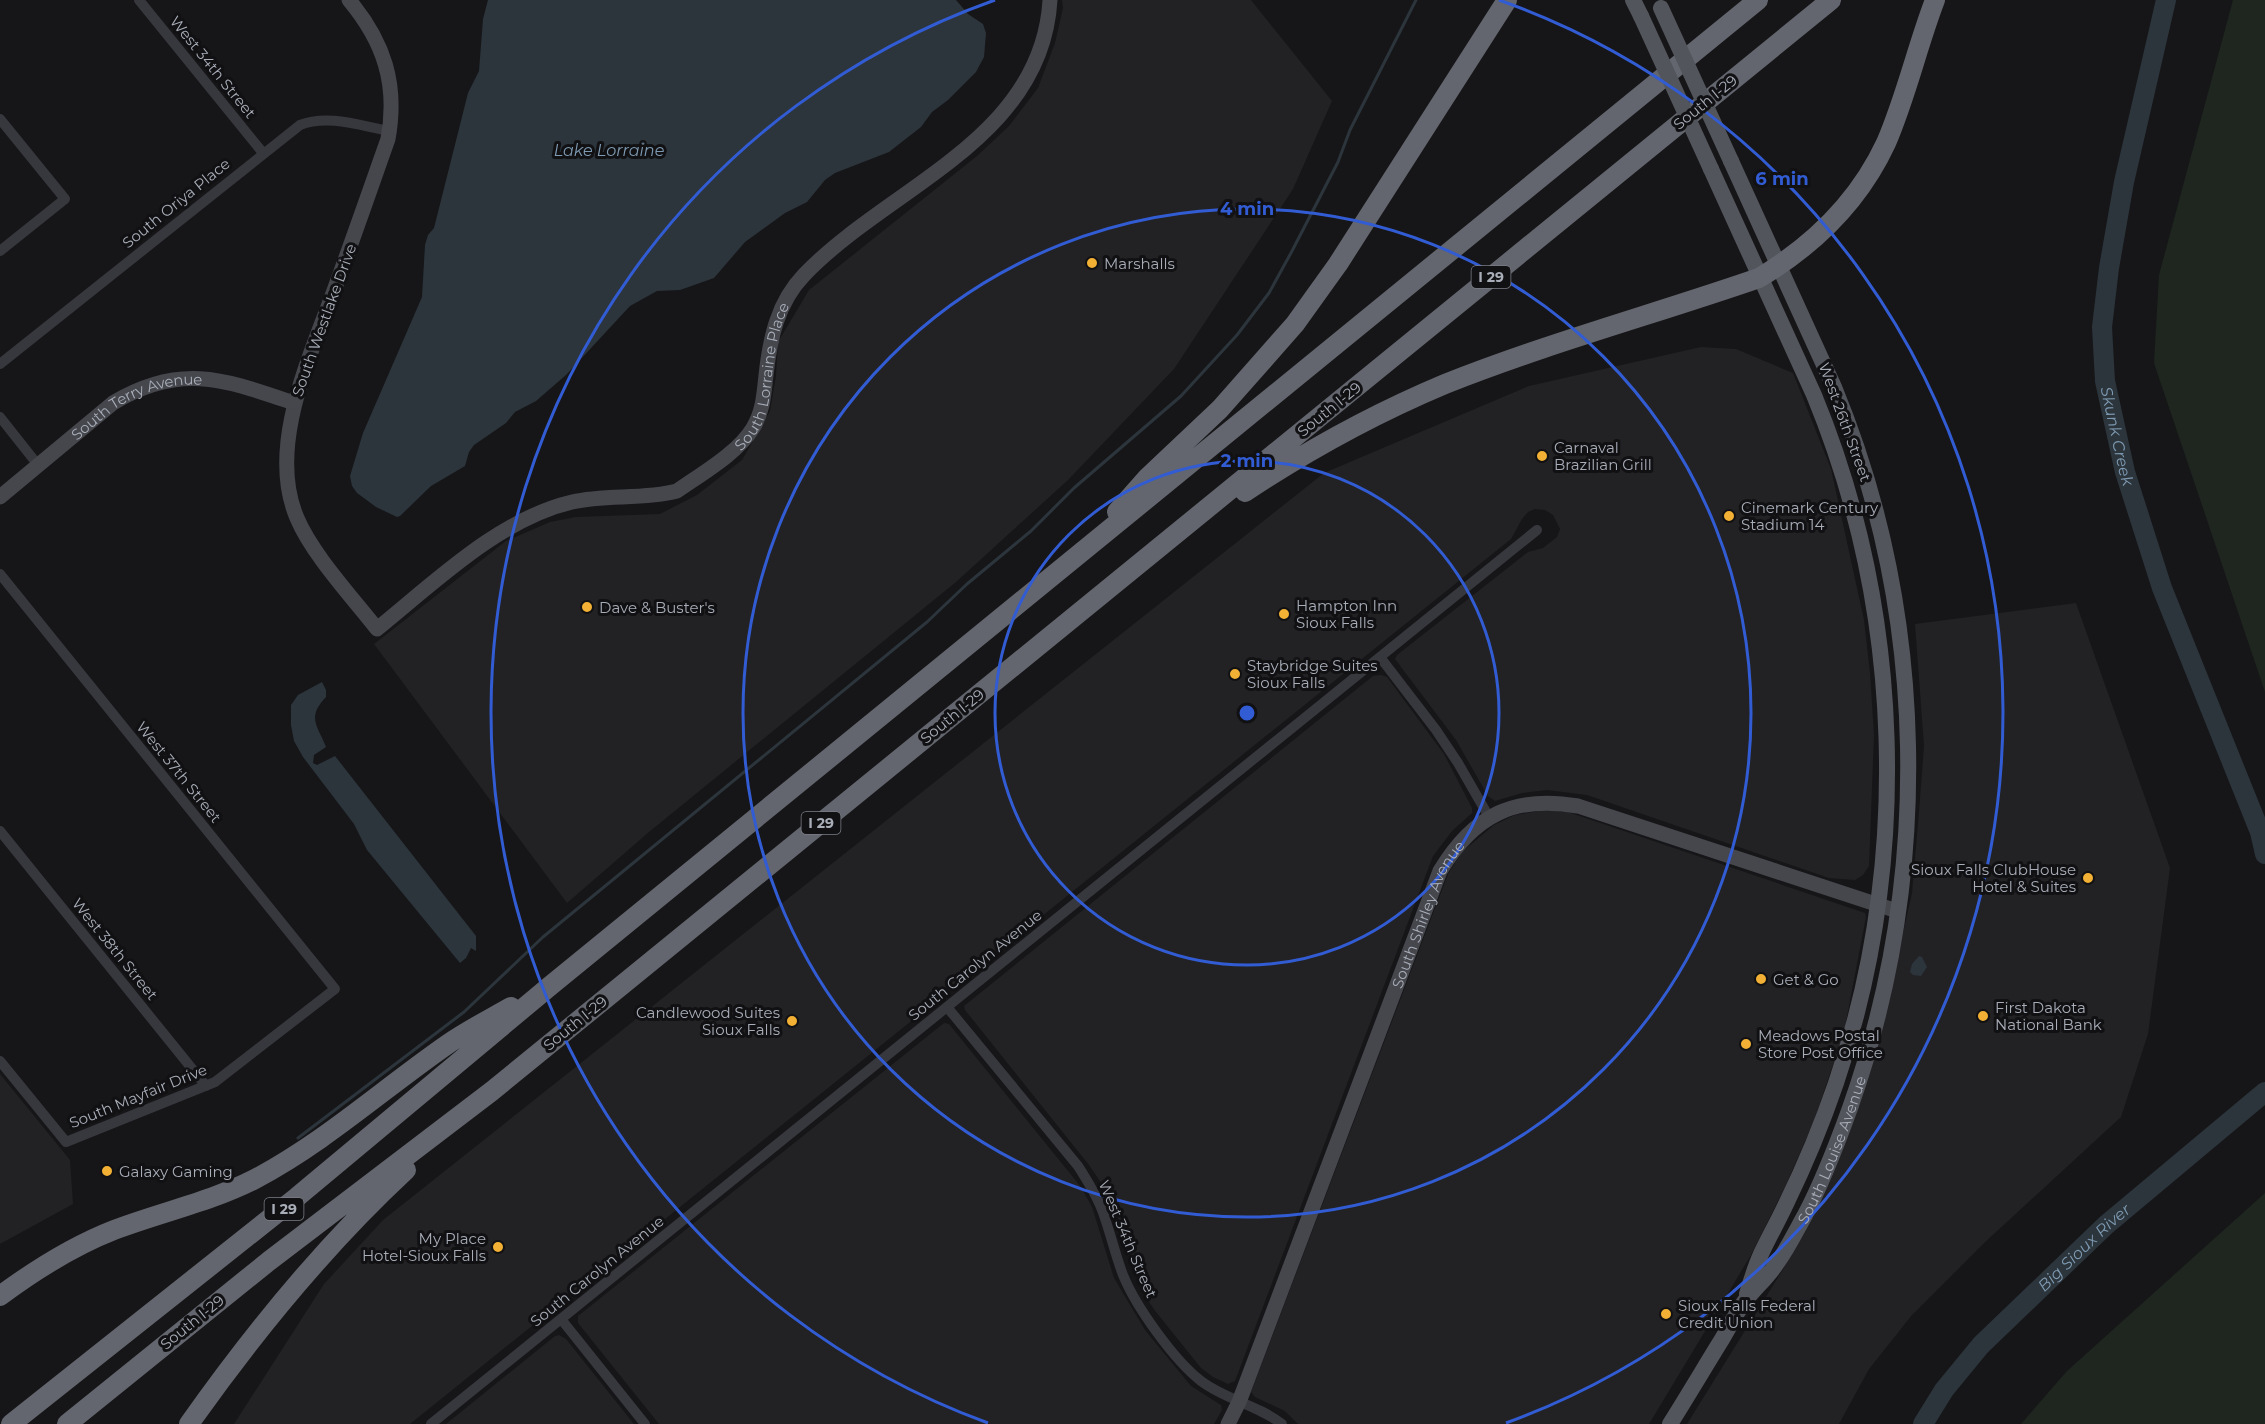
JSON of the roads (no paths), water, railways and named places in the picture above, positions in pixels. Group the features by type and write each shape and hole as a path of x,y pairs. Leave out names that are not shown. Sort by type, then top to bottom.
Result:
{"highway":[{"path":"1089,547 1135,490 1220,409 1295,324 1338,264 1507,0"},
{"name":"I 29","path":"11,1424 297,1197 550,986 1758,0"},
{"name":"South I-29","path":"67,1424 269,1261 492,1091 1831,0"},
{"path":"1151,555 1295,460 1411,399 1539,352 1760,278 1801,251 1834,220 1871,170 1886,143 1935,0"},
{"path":"0,1296 37,1270 88,1242 114,1230 230,1191 274,1168 336,1130 457,1038 550,986"},
{"path":"189,1424 279,1304 334,1240 360,1212 492,1091"}],"main road":[{"name":"West 26th Street","path":"1634,0 1803,370 1827,426 1847,488 1871,594 1882,673 1887,757 1886,814 1878,904"},
{"name":"West 26th Street","path":"1659,4 1847,419 1868,482 1893,590 1904,671 1909,767 1904,865 1898,911"},
{"name":"South Louise Avenue","path":"1744,1302 1760,1256 1798,1178 1836,1084 1857,1008 1878,904"},
{"name":"South Louise Avenue","path":"1670,1424 1744,1302 1777,1264 1806,1214 1841,1132 1872,1040 1890,963 1898,911"}],"street":[{"name":"West 34th Street","path":"140,0 263,153"},
{"name":"South Westlake Drive","path":"349,0 374,35 387,68 393,110 390,131 294,403 288,451 287,486 296,517 309,542 377,629"},
{"name":"South Lorraine Place","path":"377,629 486,542 519,522 548,509 573,502 677,491 746,438 760,415 773,329 794,286 821,259 991,126 1012,101 1031,71 1044,34 1050,0"},
{"path":"0,119 65,199 0,251"},
{"name":"South Oriya Place","path":"0,364 290,131 313,120 328,120 390,131"},
{"name":"South Terry Avenue","path":"0,497 113,403 172,380 204,378 230,382 294,403"},
{"path":"0,417 38,465"},
{"name":"South Carolyn Avenue","path":"431,1424 1537,530"},
{"name":"West 37th Street","path":"0,574 335,989"},
{"path":"1380,657 1436,730 1489,817"},
{"name":"South Shirley Avenue","path":"1228,1424 1239,1402 1440,871 1451,853 1489,817 1524,804 1549,802 1578,806 1898,911"},
{"name":"West 38th Street","path":"0,831 206,1086"},
{"name":"South Mayfair Drive","path":"0,1061 66,1142 220,1079 335,989"},
{"name":"West 34th Street","path":"947,1007 1078,1166 1102,1210 1122,1273 1150,1323 1190,1371 1203,1382 1282,1424"},
{"path":"561,1319 645,1424"}],"water":[{"name":"Lake Lorraine","path":"488,0 956,0 968,14 983,24 986,33 984,57 976,72 948,100 932,112 921,127 889,152 835,173 825,180 807,202 785,213 745,242 714,278 680,290 657,291 630,306 566,375 536,401 515,412 506,423 474,445 469,452 465,466 431,486 397,517 376,507 357,493 352,486 350,476 363,433 422,297 425,245 428,235 434,228 468,93 479,71 483,19"},
{"path":"322,682 326,690 326,697 316,711 315,717 326,747 314,755 313,763 317,765 335,756 476,936 476,951 471,948 466,958 460,963 367,850 354,824 303,757 294,741 291,705 298,695"},
{"path":"1919,956 1922,957 1927,967 1921,976 1910,972 1912,964"}],"waterway":[{"path":"298,1138 464,1012 543,937 927,622 967,584 1031,531 1074,488 1181,396 1237,335 1269,293 1338,162 1350,130 1416,0"},
{"name":"Skunk Creek","path":"2166,0 2124,182 2109,268 2102,327 2105,381 2125,472 2162,588 2260,832 2265,854"},
{"name":"Big Sioux River","path":"1923,1424 1944,1390 1981,1345 2106,1225 2265,1092"}],"place":[{"name":"Marshalls","path":"1092,263"},
{"name":"Carnaval Brazilian Grill","path":"1542,456"},
{"name":"Cinemark Century Stadium 14","path":"1729,516"},
{"name":"Dave & Buster's","path":"587,607"},
{"name":"Hampton Inn Sioux Falls","path":"1284,614"},
{"name":"Staybridge Suites Sioux Falls","path":"1235,674"},
{"name":"Sioux Falls ClubHouse Hotel & Suites","path":"2088,878"},
{"name":"Get & Go","path":"1761,979"},
{"name":"First Dakota National Bank","path":"1983,1016"},
{"name":"Candlewood Suites Sioux Falls","path":"792,1021"},
{"name":"Meadows Postal Store Post Office","path":"1746,1044"},
{"name":"Galaxy Gaming","path":"107,1171"},
{"name":"My Place Hotel-Sioux Falls","path":"498,1247"},
{"name":"Sioux Falls Federal Credit Union","path":"1666,1314"}]}
